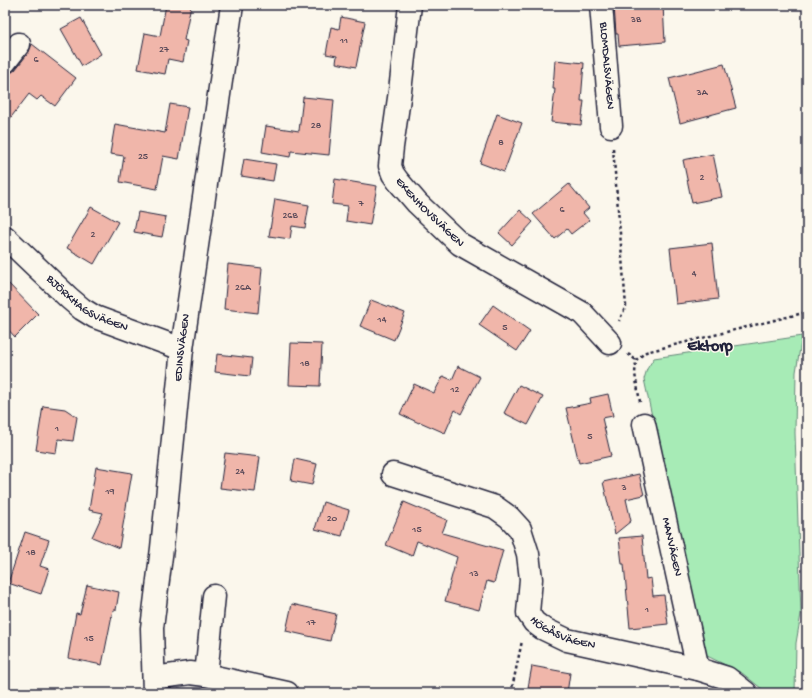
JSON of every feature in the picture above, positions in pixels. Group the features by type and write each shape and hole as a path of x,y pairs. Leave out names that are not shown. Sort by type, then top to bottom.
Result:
{"street":[{"name":"EDINSVÄGEN","path":"154,686 152,628 163,540 182,350 232,5"},
{"name":"EKENHOVSVÄGEN","path":"410,5 390,166 393,174 417,203 460,244 582,313 610,343"},
{"name":"BLOMDALSVÄGEN","path":"601,5 611,126"},
{"path":"5,62 19,44"},
{"name":"BJÖRKHAGSVÄGEN","path":"5,237 82,309 95,317 182,350"},
{"name":"MANVÄGEN","path":"644,424 698,669"},
{"name":"HÖGÅSVÄGEN","path":"393,474 495,507 509,517 520,529 528,554 531,579 528,613 534,622 542,628 567,640 698,669 728,678 746,693"},
{"path":"206,675 214,596"},
{"path":"154,686 190,673 206,675 287,693"}],"path":[{"path":"610,343 626,306 611,126"},
{"path":"644,424 635,374 636,360 646,352 807,312"},
{"path":"511,693 516,669"}],"green space":[{"path":"802,336 796,372 795,433 801,614 796,643 795,693 767,693 742,673 703,654 644,379 647,369 654,358"}],"building":[{"path":"166,5 191,5 184,40 187,41 183,62 168,59 165,74 138,69 145,33 160,36"},
{"path":"614,5 663,5 665,42 619,46 618,34 616,34"},
{"path":"341,17 365,22 356,67 336,63 337,56 326,54 331,27 339,29"},
{"path":"81,18 101,54 82,66 61,29"},
{"path":"32,44 76,78 55,106 41,96 37,100 29,94 5,125 5,79 15,70 29,52"},
{"path":"555,60 584,63 581,101 584,101 581,125 551,122 555,89 553,89"},
{"path":"724,64 736,108 680,123 669,78"},
{"path":"303,97 334,100 329,155 291,151 290,157 262,152 266,126 299,131"},
{"path":"170,104 188,107 179,159 163,156 157,189 120,182 124,156 110,154 115,124 165,133"},
{"path":"497,114 522,123 504,172 480,163"},
{"path":"713,154 722,197 692,203 683,160"},
{"path":"244,159 276,164 273,181 241,176"},
{"path":"335,179 377,186 370,225 346,221 348,206 332,204"},
{"path":"569,184 589,208 583,213 589,220 571,234 567,229 555,239 533,214"},
{"path":"275,199 309,205 305,228 292,226 290,239 269,236"},
{"path":"91,207 118,222 94,264 67,248"},
{"path":"520,210 533,222 512,245 499,233"},
{"path":"138,212 166,217 162,237 134,232"},
{"path":"712,243 718,299 676,304 670,248"},
{"path":"228,264 262,268 258,313 224,309"},
{"path":"5,280 38,314 15,337 5,326"},
{"path":"371,300 405,313 394,340 360,326"},
{"path":"493,305 530,331 517,351 479,325"},
{"path":"291,343 322,344 320,386 289,385"},
{"path":"217,354 252,358 250,376 215,372"},
{"path":"458,366 480,377 461,414 455,410 445,433 400,414 414,384 434,393 443,376 452,380"},
{"path":"519,385 543,397 528,425 504,413"},
{"path":"608,394 613,416 602,418 611,456 579,463 566,408 591,403 590,398"},
{"path":"43,406 65,409 77,417 73,441 58,439 56,453 36,450"},
{"path":"225,453 260,457 255,492 220,488"},
{"path":"295,459 317,464 312,485 291,481"},
{"path":"96,467 132,473 119,548 92,537 103,513 89,510"},
{"path":"639,474 644,495 626,499 631,521 615,534 603,482"},
{"path":"323,502 349,510 342,536 315,529"},
{"path":"404,502 447,520 442,533 503,550 494,583 487,581 479,610 445,601 457,557 417,541 412,556 386,545"},
{"path":"25,532 49,540 40,566 49,569 41,594 8,583"},
{"path":"642,536 646,579 651,578 653,596 664,595 668,624 630,628 624,564 622,564 619,538"},
{"path":"87,585 119,592 116,610 113,610 102,665 68,658 76,613 80,614"},
{"path":"292,604 336,614 330,641 286,631"},
{"path":"532,666 570,673 567,693 527,693"}],"district":[{"name":"Ektorp","path":"710,347"}]}
